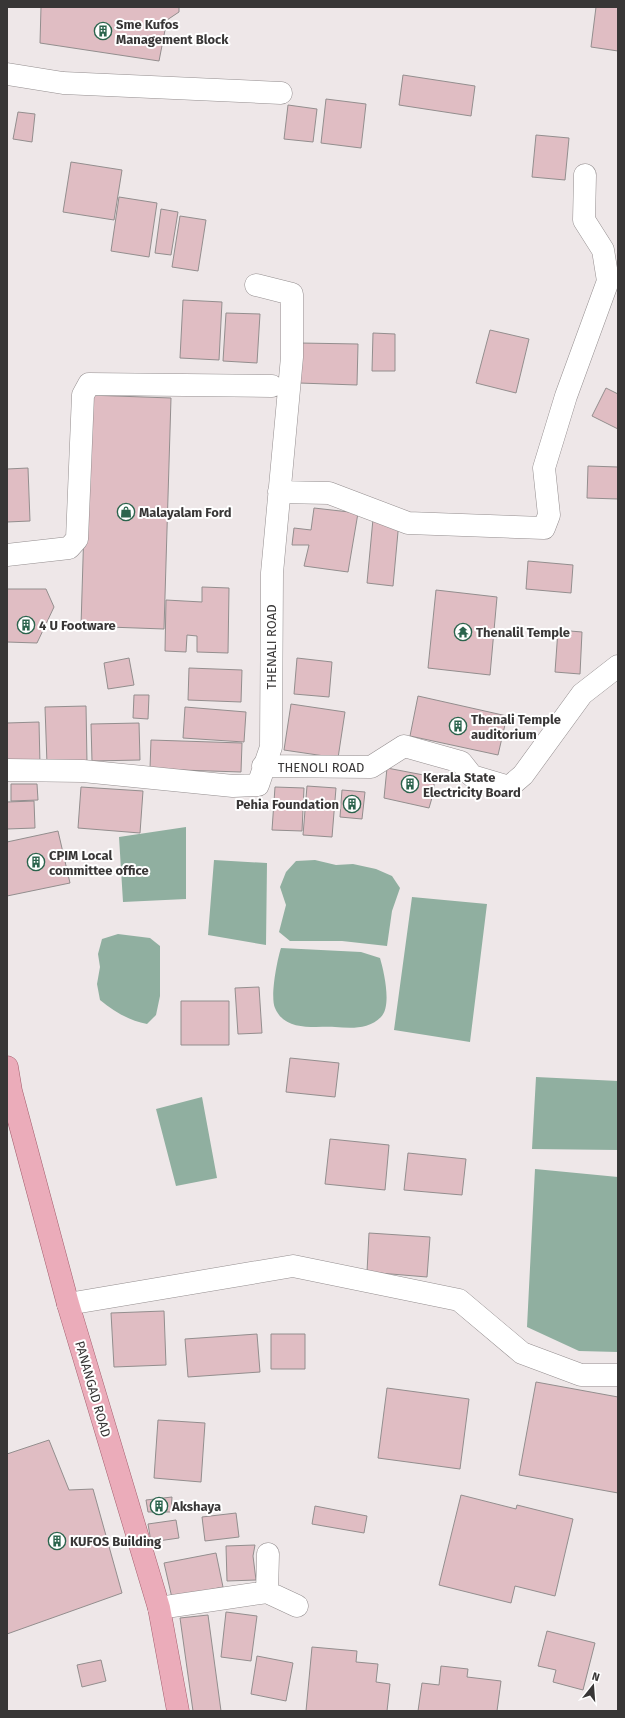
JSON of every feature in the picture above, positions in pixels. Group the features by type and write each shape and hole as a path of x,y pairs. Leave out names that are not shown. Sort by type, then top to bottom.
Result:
{"main road":[{"name":"PANANGAD ROAD","path":"7,1068 11,1091 68,1304 159,1608 178,1711"}],"street":[{"path":"7,74 63,83 281,92"},
{"path":"279,492 329,493 408,523 544,528 549,515 544,468 566,396 608,281 603,250 584,220 585,176"},
{"name":"THENALI ROAD","path":"7,770 83,771 233,786 258,785 263,766 271,747 272,573 292,357 292,294 256,285"},
{"path":"7,555 69,548 77,539 83,395 89,384 272,386"},
{"name":"THENOLI ROAD","path":"263,766 371,767 404,746 461,762 472,776 509,787 523,775 582,694 618,666"},
{"path":"68,1304 293,1266 459,1300 522,1353 581,1375 618,1375"},
{"path":"267,1592 268,1554"},
{"path":"159,1608 267,1592 297,1606"}],"shaded area":[{"path":"186,827 186,899 123,902 119,837"},
{"path":"214,860 267,863 266,945 208,935"},
{"path":"315,860 336,865 353,864 376,869 392,876 400,888 392,911 387,946 342,941 290,941 279,932 286,905 280,887 286,872 296,861"},
{"path":"412,897 487,904 470,1042 394,1030"},
{"path":"118,934 150,938 160,946 160,996 156,1015 147,1024 122,1015 100,1000 97,984 100,967 98,954 102,939"},
{"path":"281,948 361,952 380,958 387,997 384,1012 381,1017 365,1026 353,1028 309,1027 286,1021 280,1016 275,1008 273,996"},
{"path":"536,1077 618,1081 618,1150 532,1149"},
{"path":"202,1097 217,1178 176,1186 156,1109"},
{"path":"535,1169 618,1177 618,1352 579,1351 527,1327"}],"building":[{"name":"Sme Kufos Management Block","path":"41,7 179,7 179,12 167,20 159,61 40,43"},
{"path":"596,7 618,7 618,51 591,47"},
{"path":"403,75 475,86 471,116 399,105"},
{"path":"326,99 366,104 361,148 321,143"},
{"path":"288,105 317,109 313,142 284,139"},
{"path":"18,112 35,114 32,142 13,139"},
{"path":"536,135 569,138 565,180 532,177"},
{"path":"71,162 122,170 114,220 63,212"},
{"path":"119,197 157,203 149,257 111,251"},
{"path":"161,209 178,212 171,255 155,253"},
{"path":"180,216 206,220 198,271 172,267"},
{"path":"183,300 222,302 219,360 180,358"},
{"path":"226,313 260,314 257,363 223,361"},
{"path":"490,330 529,339 516,393 476,383"},
{"path":"373,333 395,334 395,371 372,371"},
{"path":"300,343 358,344 357,385 299,383"},
{"path":"606,388 618,394 618,429 592,416"},
{"name":"Malayalam Ford","path":"88,395 171,398 164,629 81,626"},
{"path":"588,466 618,467 618,499 587,498"},
{"path":"28,468 30,521 7,522 7,469"},
{"path":"314,508 358,513 348,572 304,566 309,545 292,545 294,528 311,530"},
{"path":"373,519 399,521 393,586 367,583"},
{"path":"528,561 573,565 571,593 526,589"},
{"path":"202,587 229,588 228,653 197,652 197,636 187,635 186,652 165,651 166,600 202,602"},
{"name":"4 U Footware","path":"7,589 46,589 54,607 37,643 7,642"},
{"name":"Thenalil Temple","path":"436,590 497,597 490,675 428,668"},
{"path":"558,630 582,632 580,674 555,672"},
{"path":"129,658 134,685 108,689 104,663"},
{"path":"297,658 332,662 329,697 294,694"},
{"path":"189,668 242,670 241,702 188,700"},
{"path":"134,695 149,695 148,719 133,718"},
{"name":"Thenali Temple auditorium","path":"418,696 507,716 498,755 410,736"},
{"path":"291,704 345,712 338,758 284,750"},
{"path":"86,706 87,763 47,764 45,707"},
{"path":"185,707 246,712 244,742 183,738"},
{"path":"39,722 40,765 7,766 7,723"},
{"path":"139,723 140,760 92,761 91,724"},
{"path":"151,740 242,743 241,772 150,769"},
{"name":"Kerala State Electricity Board","path":"387,768 434,777 434,791 429,808 384,798"},
{"path":"11,784 37,784 38,800 11,801"},
{"path":"307,786 336,788 332,837 303,835"},
{"path":"81,787 143,791 140,833 78,828"},
{"path":"275,787 304,788 302,831 272,830"},
{"name":"Pehia Foundation","path":"342,790 365,792 362,819 340,817"},
{"path":"34,801 35,828 7,829 7,802"},
{"name":"CPIM Local committee office","path":"58,831 70,883 7,896 7,842"},
{"path":"259,987 262,1033 238,1034 235,988"},
{"path":"181,1001 229,1001 229,1045 181,1045"},
{"path":"290,1058 339,1063 335,1097 286,1092"},
{"path":"330,1139 389,1145 385,1190 325,1184"},
{"path":"408,1153 466,1159 462,1195 404,1190"},
{"path":"369,1233 430,1237 427,1277 367,1272"},
{"path":"164,1311 166,1365 114,1367 111,1313"},
{"path":"257,1334 260,1372 188,1377 185,1339"},
{"path":"271,1334 305,1334 305,1369 271,1369"},
{"path":"536,1382 618,1397 618,1493 519,1475"},
{"path":"387,1388 469,1399 460,1469 378,1458"},
{"path":"158,1420 205,1423 201,1482 154,1478"},
{"name":"KUFOS Building","path":"49,1440 69,1490 93,1489 122,1593 7,1634 7,1454"},
{"path":"461,1495 516,1509 517,1505 573,1519 555,1596 515,1586 511,1603 439,1585"},
{"name":"Akshaya","path":"172,1497 171,1512 148,1512 146,1500"},
{"path":"315,1506 367,1516 364,1533 312,1524"},
{"path":"236,1513 239,1537 205,1541 202,1517"},
{"path":"176,1520 179,1538 151,1542 148,1524"},
{"path":"255,1545 253,1556 256,1580 227,1581 226,1546"},
{"path":"216,1553 223,1587 172,1598 164,1563"},
{"path":"226,1612 257,1616 251,1661 221,1657"},
{"path":"208,1615 221,1711 193,1711 180,1618"},
{"path":"547,1631 595,1643 583,1690 553,1682 556,1670 538,1666"},
{"path":"312,1647 357,1651 356,1662 378,1664 376,1682 390,1684 387,1711 306,1711"},
{"path":"257,1656 293,1663 286,1701 251,1694"},
{"path":"101,1660 106,1681 82,1687 77,1665"},
{"path":"441,1666 468,1669 467,1677 501,1681 497,1711 418,1711 422,1683 439,1685"}],"place":[{"name":"Sme Kufos Management Block","path":"103,31"},
{"name":"Malayalam Ford","path":"126,512"},
{"name":"4 U Footware","path":"26,625"},
{"name":"Thenalil Temple","path":"463,632"},
{"name":"Thenali Temple auditorium","path":"458,726"},
{"name":"Kerala State Electricity Board","path":"410,784"},
{"name":"Pehia Foundation","path":"352,804"},
{"name":"CPIM Local committee office","path":"36,862"},
{"name":"Akshaya","path":"159,1506"},
{"name":"KUFOS Building","path":"57,1541"}]}
